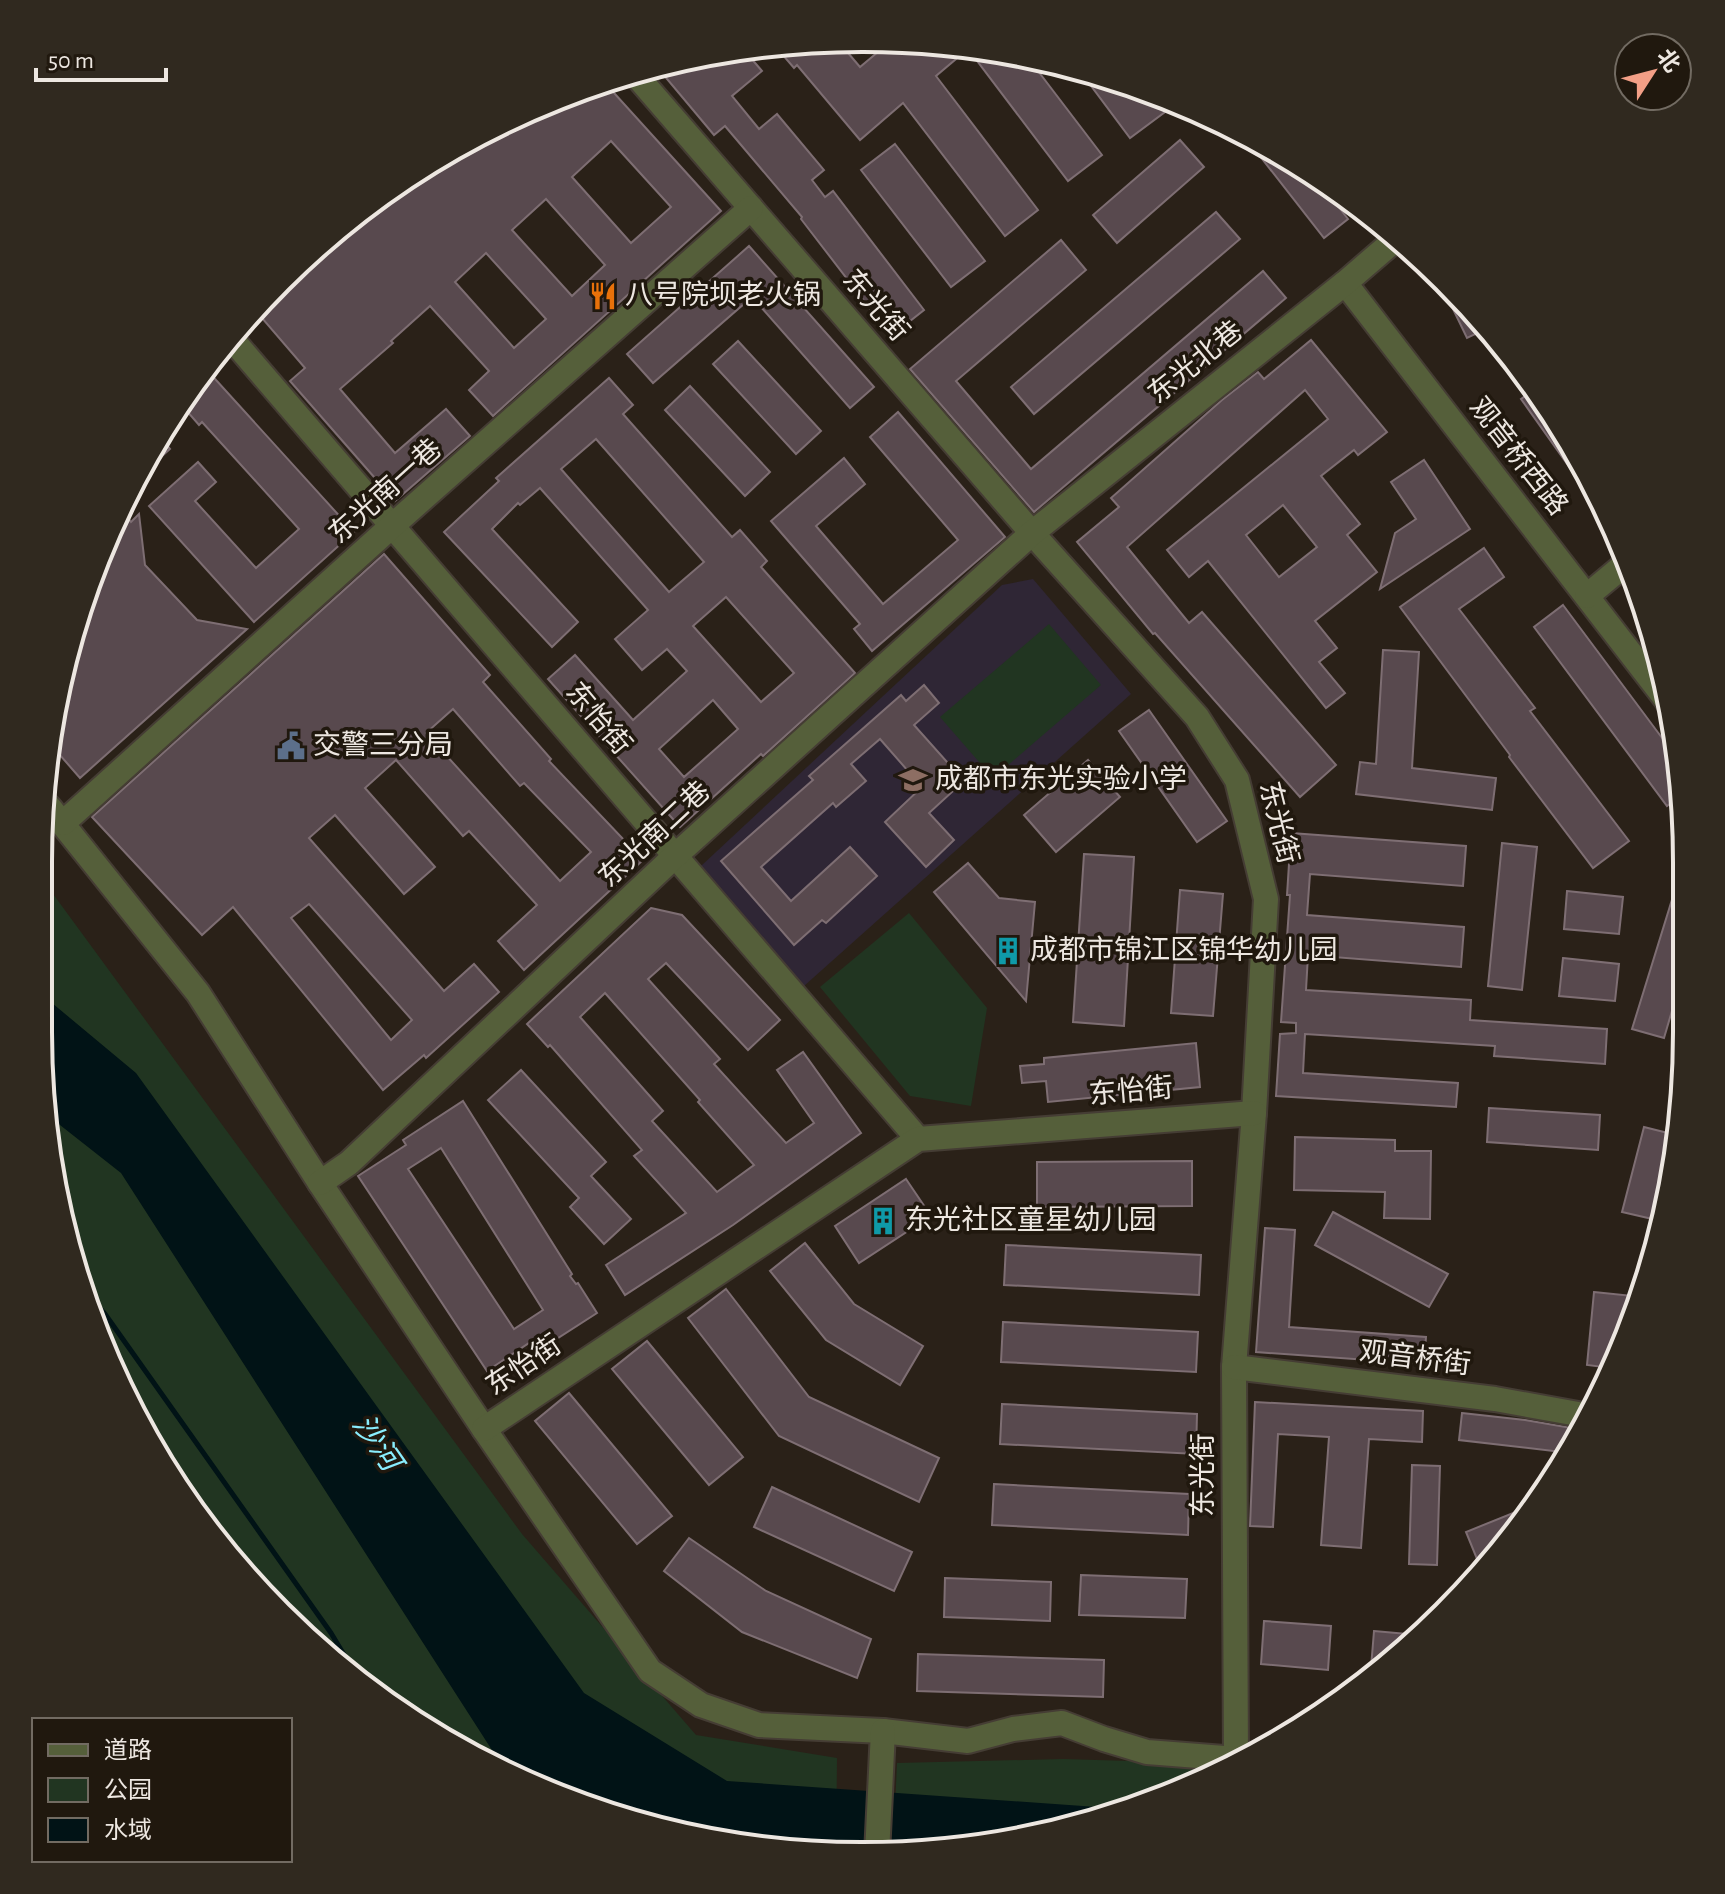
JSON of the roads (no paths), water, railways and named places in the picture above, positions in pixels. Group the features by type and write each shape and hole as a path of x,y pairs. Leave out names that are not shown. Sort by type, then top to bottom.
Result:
{"street":[{"name":"东光街","path":"643,83 1032,533 1197,717 1237,780 1266,899 1254,1113 1234,1367 1237,1750"},
{"name":"东光南一巷","path":"56,815 393,525 751,208"},
{"name":"东光北巷","path":"1032,533 1388,246"},
{"name":"观音桥西路","path":"1345,283 1651,680"},
{"name":"东怡街","path":"238,346 918,1139"},
{"name":"东光南二巷","path":"320,1183 349,1163 675,856 1032,533"},
{"path":"1587,596 1618,570"},
{"path":"56,815 198,993 320,1183 650,1671 701,1705 759,1725 883,1731 968,1741 1013,1729 1062,1723 1147,1752 1221,1758"},
{"name":"东怡街","path":"484,1429 918,1139 1254,1113"},
{"name":"观音桥街","path":"1234,1367 1495,1399 1576,1414"},
{"path":"878,1841 883,1731"}],"water":[{"name":"沙河","path":"52,1003 136,1073 584,1693 727,1781 1096,1807 1021,1826 968,1835 862,1842 809,1840 757,1835 653,1814 552,1780 493,1752 121,1173 58,1123"}],"waterway":[{"path":"102,1311 344,1654"}],"place":[{"name":"八号院坝老火锅","path":"603,296"},
{"name":"交警三分局","path":"291,746"},
{"name":"成都市东光实验小学","path":"913,780"},
{"name":"成都市锦江区锦华幼儿园","path":"1008,951"},
{"name":"东光社区童星幼儿园","path":"883,1221"}]}
